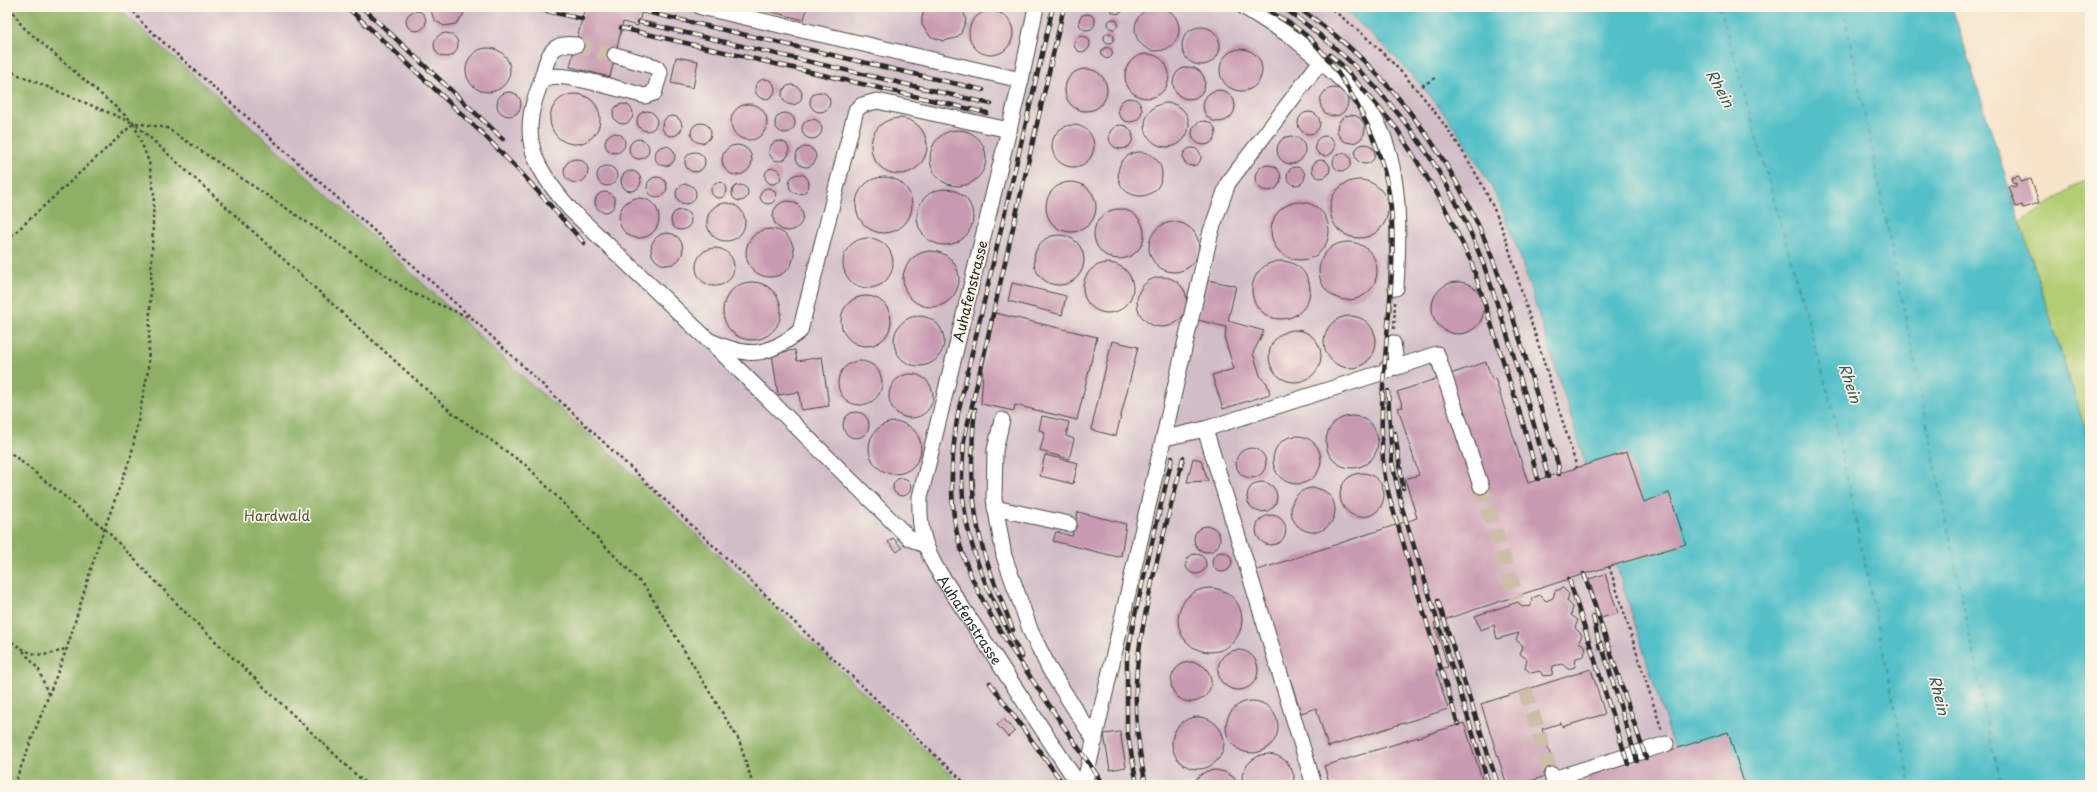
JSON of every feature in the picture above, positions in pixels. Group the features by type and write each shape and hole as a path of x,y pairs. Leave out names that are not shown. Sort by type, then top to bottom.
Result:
{"street":[{"path":"701,7 1021,80"},
{"name":"Auhafenstrasse","path":"1036,7 1021,80 920,497 919,521 924,545 935,566 1079,785"},
{"path":"1244,7 1292,37 1321,61 1364,104 1375,119 1384,138 1393,179 1399,235 1396,288"},
{"path":"576,45 560,45 551,51 535,100 530,127 532,148 538,167 551,187 570,209 708,340 909,538 924,545"},
{"path":"542,81 548,77 562,76 645,96 654,93 660,73 659,70 652,65 615,55"},
{"path":"1084,785 1165,438 1211,231 1228,183 1321,61"},
{"path":"708,340 731,350 750,353 770,350 800,331 856,110 862,105 877,101 1009,130"},
{"path":"1394,343 1397,367"},
{"path":"1165,438 1205,428 1387,371 1387,368 1397,367 1437,354 1481,486"},
{"path":"1002,420 995,450 994,499 1004,556 1031,632 1050,670 1095,741"},
{"path":"1205,428 1314,785"},
{"path":"995,508 1069,524"},
{"path":"1552,775 1553,779 1666,744"}],"path":[{"path":"10,7 22,26 134,123 451,412 527,466 646,588 739,740 753,785"},
{"path":"130,7 144,25 473,319 967,785"},
{"path":"1328,7 1368,40 1397,69 1446,129 1472,169 1503,231 1577,468"},
{"path":"7,70 134,123 167,128 412,293 473,319"},
{"path":"1422,86 1435,78"},
{"path":"7,240 134,123"},
{"path":"14,785 67,648 98,546 132,456 148,371 154,192 148,162 134,123"},
{"path":"1394,343 1396,288"},
{"path":"7,450 105,530 189,616 366,785"},
{"path":"1609,566 1666,744"},
{"path":"7,638 22,650 39,670 48,695"},
{"path":"22,650 36,655 46,655 67,648"}],"shaded area":[{"path":"117,7 1339,7 1371,32 1422,86 1458,133 1476,162 1507,222 1521,258 1686,785 962,785 607,450 531,384 319,187"}],"green space":[{"name":"Hardwald","path":"7,7 117,7 319,187 531,384 607,450 962,785 17,785 7,778"},
{"path":"2090,176 2090,444 2020,222"}],"water":[{"name":"Rhein","path":"1339,7 1952,7 2090,444 2090,785 1686,785 1527,278 1516,245 1496,197 1465,143 1428,93 1386,48"}],"building":[{"path":"430,7 464,7 465,9 463,15 456,24 444,26 434,20"},
{"path":"585,7 643,7 638,26 623,22 610,77 570,67"},
{"path":"753,7 807,7 804,20"},
{"path":"925,7 962,7 966,20 961,33 956,38 943,41 930,36 922,25"},
{"path":"1109,7 1125,7 1122,12 1117,14 1112,12"},
{"path":"1153,7 1161,7 1173,13 1179,25 1179,33 1173,45 1161,51 1153,51 1141,45 1135,33 1135,25 1141,13"},
{"path":"416,11 423,14 426,21 423,28 416,31 409,28 406,21 409,14"},
{"path":"987,11 995,11 1007,17 1013,29 1013,37 1007,49 995,55 987,55 975,49 969,37 969,29 975,17"},
{"path":"1087,14 1093,16 1095,22 1093,28 1087,30 1081,28 1079,22 1081,16"},
{"path":"1113,19 1118,24 1113,29 1108,24"},
{"path":"1201,27 1214,33 1220,46 1214,59 1201,65 1188,59 1182,46 1188,33"},
{"path":"446,33 455,36 458,45 455,54 446,57 437,54 434,45 437,36"},
{"path":"1107,33 1111,33 1113,34 1113,42 1107,43 1104,40 1104,36"},
{"path":"1082,36 1088,38 1090,44 1088,50 1082,52 1076,50 1074,44 1076,38"},
{"path":"488,48 500,52 506,58 510,70 506,82 500,88 488,92 476,88 470,82 466,70 470,58 476,52"},
{"path":"1105,48 1109,48 1111,49 1111,57 1105,58 1102,55 1102,51"},
{"path":"1237,49 1245,49 1253,52 1259,58 1262,70 1259,82 1253,88 1245,91 1237,91 1229,88 1223,82 1220,74 1220,66 1223,58 1229,52"},
{"path":"1147,54 1159,58 1165,64 1169,76 1165,88 1159,94 1147,98 1135,94 1129,88 1125,76 1129,64 1135,58"},
{"path":"676,57 698,61 693,88 671,83"},
{"path":"1189,67 1198,70 1202,74 1205,83 1202,92 1198,96 1189,99 1180,96 1176,92 1173,83 1176,74 1180,70"},
{"path":"1082,69 1090,69 1098,72 1104,78 1107,90 1104,102 1098,108 1090,111 1082,111 1074,108 1068,102 1065,94 1065,86 1068,78 1074,72"},
{"path":"765,79 772,82 775,89 772,96 765,99 758,96 755,89 758,82"},
{"path":"792,85 799,88 802,95 799,102 792,105 785,102 782,95 785,88"},
{"path":"1334,88 1344,92 1348,102 1344,112 1334,116 1324,112 1320,102 1324,92"},
{"path":"1219,90 1228,93 1232,97 1235,106 1232,115 1228,119 1219,122 1210,119 1206,115 1203,106 1206,97 1210,93"},
{"path":"509,92 518,95 521,104 518,113 509,116 500,113 497,104 500,95"},
{"path":"820,92 827,95 830,102 827,109 820,112 813,109 810,102 813,95"},
{"path":"580,94 585,95 593,101 599,109 599,129 593,137 585,143 570,144 565,143 557,137 551,129 550,114 551,109 557,101 565,95"},
{"path":"1130,98 1138,102 1142,110 1138,118 1130,122 1122,118 1118,110 1122,102"},
{"path":"1167,103 1179,107 1185,113 1189,125 1185,137 1179,143 1167,147 1155,143 1149,137 1145,125 1149,113 1155,107"},
{"path":"623,104 630,107 633,114 630,121 623,124 616,121 613,114 616,107"},
{"path":"753,104 762,109 766,115 766,129 762,135 753,140 745,140 736,135 732,129 731,118 736,109 742,105"},
{"path":"647,111 654,114 657,121 654,128 647,131 640,128 637,121 640,114"},
{"path":"1309,112 1317,115 1320,123 1317,131 1309,134 1301,131 1298,123 1301,115"},
{"path":"785,113 792,116 795,123 792,130 785,133 778,130 775,123 778,116"},
{"path":"1351,115 1361,119 1365,129 1361,139 1351,143 1341,139 1337,129 1341,119"},
{"path":"672,116 679,119 682,126 679,133 672,136 665,133 662,126 665,119"},
{"path":"894,118 904,118 919,126 925,135 927,146 925,157 919,166 904,174 894,174 883,169 876,162 871,151 871,141 876,130 883,123"},
{"path":"812,119 819,122 822,129 819,136 812,139 805,136 802,129 805,122"},
{"path":"1204,121 1213,124 1216,133 1213,142 1204,145 1195,142 1192,133 1195,124"},
{"path":"701,123 708,126 711,133 708,140 701,143 694,140 691,133 694,126"},
{"path":"1069,125 1077,125 1085,128 1091,134 1094,146 1091,158 1085,164 1077,167 1069,167 1061,164 1055,158 1052,150 1052,142 1055,134 1061,128"},
{"path":"1121,125 1130,128 1133,137 1130,146 1121,149 1112,146 1109,137 1112,128"},
{"path":"953,130 963,130 978,138 984,147 986,158 984,169 978,178 963,186 953,186 942,181 935,174 930,163 930,153 935,142 942,135"},
{"path":"615,133 622,136 625,143 622,150 615,153 608,150 605,143 608,136"},
{"path":"1291,136 1301,140 1305,150 1301,160 1291,164 1281,160 1277,150 1281,140"},
{"path":"1325,136 1332,139 1335,146 1332,153 1325,156 1318,153 1315,146 1318,139"},
{"path":"639,139 646,142 649,149 646,156 639,159 632,156 629,149 632,142"},
{"path":"779,141 786,144 789,151 786,158 779,161 772,158 769,151 772,144"},
{"path":"1361,144 1369,144 1375,150 1375,158 1369,164 1361,164 1355,158 1355,150"},
{"path":"737,145 748,149 752,160 748,171 737,175 726,171 722,160 726,149"},
{"path":"665,146 672,149 675,156 672,163 665,166 658,163 655,156 658,149"},
{"path":"806,147 813,150 816,157 813,164 806,167 799,164 796,157 799,150"},
{"path":"1192,148 1198,151 1201,157 1198,163 1192,166 1186,163 1183,157 1186,151"},
{"path":"695,152 702,155 705,162 702,169 695,172 688,169 685,162 688,155"},
{"path":"1140,152 1152,156 1158,162 1162,174 1158,186 1152,192 1140,196 1128,192 1122,186 1118,174 1122,162 1128,156"},
{"path":"1342,153 1348,156 1351,162 1348,168 1342,171 1336,168 1333,162 1336,156"},
{"path":"576,159 585,162 588,171 585,180 576,183 567,180 564,171 567,162"},
{"path":"1321,160 1327,163 1330,169 1327,175 1321,178 1315,175 1312,169 1315,163"},
{"path":"1268,165 1277,169 1281,178 1277,187 1268,191 1259,187 1255,178 1259,169"},
{"path":"607,166 614,169 617,176 614,183 607,186 600,183 597,176 600,169"},
{"path":"1296,167 1302,170 1305,176 1302,182 1296,185 1290,182 1287,176 1290,170"},
{"path":"773,168 780,173 781,176 776,183 773,184 766,179 765,176 770,169"},
{"path":"631,171 638,174 641,181 638,188 631,191 624,188 621,181 624,174"},
{"path":"799,174 806,177 809,184 806,191 799,194 792,191 789,184 792,177"},
{"path":"2019,176 2021,182 2031,179 2039,203 2023,208 2022,205 2016,207 2009,186 2016,186 2016,183 2013,184 2011,178"},
{"path":"657,177 664,180 667,187 664,194 657,197 650,194 647,187 650,180"},
{"path":"879,177 889,177 904,185 910,194 912,205 910,216 904,225 889,233 879,233 868,228 861,221 856,210 856,200 861,189 868,182"},
{"path":"1359,180 1375,185 1383,193 1388,209 1383,225 1375,233 1359,238 1343,233 1335,225 1330,209 1335,193 1343,185"},
{"path":"719,182 726,187 727,190 722,197 719,198 712,193 711,190 716,183"},
{"path":"1066,182 1076,182 1089,189 1096,202 1096,212 1089,225 1076,232 1066,232 1057,228 1050,221 1046,212 1046,202 1050,193 1057,186"},
{"path":"686,184 693,187 696,194 693,201 686,204 679,201 676,194 679,187"},
{"path":"740,185 747,190 748,193 743,200 740,201 733,196 732,193 737,186"},
{"path":"768,188 775,193 776,196 771,203 768,204 761,199 760,196 765,189"},
{"path":"940,189 950,189 965,197 971,206 973,217 971,228 965,237 950,245 940,245 929,240 922,233 917,222 917,212 922,201 929,194"},
{"path":"605,192 612,195 615,202 612,209 605,212 598,209 595,202 598,195"},
{"path":"643,198 650,201 656,207 659,218 658,226 650,235 643,238 635,238 628,235 620,226 619,214 622,207 631,199"},
{"path":"788,201 799,205 803,216 799,227 788,231 777,227 773,216 777,205"},
{"path":"1300,202 1316,207 1324,215 1329,231 1324,247 1316,255 1300,260 1284,255 1276,247 1271,231 1276,215 1284,207"},
{"path":"726,203 739,209 745,222 739,235 726,241 713,235 707,222 713,209"},
{"path":"1114,209 1124,209 1137,216 1144,229 1144,239 1137,252 1124,259 1114,259 1105,255 1098,248 1094,239 1094,229 1098,220 1105,213"},
{"path":"681,210 688,213 691,220 688,227 681,230 674,227 671,220 674,213"},
{"path":"1169,222 1179,222 1192,229 1199,242 1199,252 1192,265 1179,272 1169,272 1160,268 1153,261 1149,252 1149,242 1153,233 1160,226"},
{"path":"770,229 779,231 787,236 792,244 794,253 792,262 787,270 779,275 770,277 761,275 753,270 748,262 746,253 748,244 753,236 761,231"},
{"path":"664,233 670,233 680,240 683,249 682,255 676,262 670,265 664,265 654,258 651,252 651,246 658,236"},
{"path":"1054,235 1064,235 1077,242 1084,255 1084,265 1077,278 1064,285 1054,285 1045,281 1038,274 1034,265 1034,255 1038,246 1045,239"},
{"path":"863,238 873,238 886,245 893,258 893,268 886,281 873,288 863,288 854,284 847,277 843,268 843,258 847,249 854,242"},
{"path":"1348,242 1359,244 1372,255 1375,260 1377,271 1375,282 1364,295 1359,298 1348,300 1337,298 1324,287 1321,282 1319,271 1321,260 1332,247 1337,244"},
{"path":"711,248 719,248 729,253 733,260 733,274 729,281 719,286 711,286 701,281 699,278 696,271 696,263 701,253 704,251"},
{"path":"926,251 936,251 951,259 957,268 959,279 957,290 951,299 936,307 926,307 915,302 908,295 903,284 903,274 908,263 915,256"},
{"path":"1281,261 1292,263 1305,274 1308,279 1310,290 1308,301 1297,314 1292,317 1281,319 1270,317 1257,306 1254,301 1252,290 1254,279 1265,266 1270,263"},
{"path":"1103,263 1113,263 1126,270 1133,283 1133,293 1126,306 1113,313 1103,313 1094,309 1087,302 1083,293 1083,283 1087,274 1094,267"},
{"path":"1157,277 1167,277 1180,284 1187,297 1187,307 1180,320 1167,327 1157,327 1148,323 1141,316 1137,307 1137,297 1141,288 1148,281"},
{"path":"1208,280 1236,286 1228,321 1264,331 1253,353 1261,378 1267,383 1270,394 1223,409 1212,375 1234,369 1225,340 1226,327 1198,320"},
{"path":"752,282 768,287 776,295 781,311 776,327 768,335 752,340 736,335 728,327 723,311 728,295 736,287"},
{"path":"1458,282 1468,284 1476,290 1482,298 1484,308 1482,318 1476,326 1468,332 1458,334 1448,332 1440,326 1434,318 1432,308 1434,298 1440,290 1448,284"},
{"path":"1012,283 1066,296 1062,315 1008,301"},
{"path":"861,296 871,296 884,303 891,316 891,326 884,339 871,346 861,346 852,342 845,335 841,326 841,316 845,307 852,300"},
{"path":"995,313 1097,337 1077,420 1015,405 1014,411 981,404 983,369"},
{"path":"914,316 924,316 937,323 944,336 944,346 937,359 924,366 914,366 905,362 898,355 894,346 894,336 898,327 905,320"},
{"path":"1345,316 1355,316 1369,323 1376,337 1376,347 1369,361 1355,368 1345,368 1335,364 1328,357 1324,347 1324,337 1328,327 1335,320"},
{"path":"1295,330 1309,334 1317,342 1321,356 1317,370 1309,378 1295,382 1281,378 1273,370 1269,356 1273,342 1281,334"},
{"path":"1112,341 1138,347 1116,436 1091,430"},
{"path":"795,350 797,361 822,357 829,406 801,410 799,392 778,395 772,354"},
{"path":"864,361 869,362 876,367 881,374 881,392 876,399 869,404 856,405 851,404 844,399 839,392 838,379 839,374 844,367 851,362"},
{"path":"1486,362 1492,379 1495,378 1528,483 1627,452 1644,502 1669,493 1686,544 1584,574 1434,623 1448,667 1436,670 1448,709 1328,747 1316,708 1301,713 1255,571 1417,518 1405,479 1419,475 1398,408 1403,407 1397,392"},
{"path":"915,374 927,380 932,388 932,404 927,412 919,417 907,418 895,412 890,404 889,392 895,380 903,375"},
{"path":"856,412 865,416 869,425 865,434 856,438 847,434 843,425 847,416"},
{"path":"1042,416 1069,422 1066,436 1074,439 1069,459 1040,451 1045,432 1039,430"},
{"path":"1352,416 1362,418 1370,424 1376,432 1378,442 1376,452 1370,460 1362,466 1352,468 1342,466 1334,460 1328,452 1326,442 1328,432 1334,424 1342,418"},
{"path":"895,422 905,424 913,430 919,438 921,448 919,458 913,466 905,472 895,474 885,472 877,466 871,458 869,448 871,438 877,430 885,424"},
{"path":"1292,436 1302,436 1314,443 1321,455 1321,465 1314,477 1302,484 1292,484 1284,480 1277,473 1273,465 1273,455 1277,447 1284,440"},
{"path":"1251,448 1261,453 1266,463 1261,473 1251,478 1241,473 1236,463 1241,453"},
{"path":"1045,455 1078,463 1073,484 1040,476"},
{"path":"1193,458 1201,460 1208,481 1187,482"},
{"path":"1362,473 1374,477 1380,483 1384,495 1380,507 1374,513 1362,517 1350,513 1344,507 1340,495 1344,483 1350,477"},
{"path":"902,478 908,481 911,487 908,493 902,496 896,493 893,487 896,481"},
{"path":"1262,482 1268,483 1276,491 1276,503 1268,511 1262,512 1256,511 1248,503 1247,497 1248,491 1256,483"},
{"path":"1313,488 1325,492 1331,498 1335,510 1331,522 1325,528 1313,532 1301,528 1295,522 1291,510 1295,498 1301,492"},
{"path":"1078,512 1126,524 1121,556 1119,555 1118,557 1053,541 1056,532 1072,536"},
{"path":"1271,515 1282,519 1286,530 1282,541 1271,545 1260,541 1256,530 1260,519"},
{"path":"1207,526 1216,530 1220,539 1216,548 1207,552 1198,548 1194,539 1198,530"},
{"path":"893,538 902,548 897,552 888,542"},
{"path":"1222,552 1229,555 1232,562 1229,569 1222,572 1215,569 1212,562 1215,555"},
{"path":"1196,554 1203,557 1206,564 1203,571 1196,574 1189,571 1186,564 1189,557"},
{"path":"1605,574 1618,613 1601,618 1589,579"},
{"path":"1204,588 1216,588 1233,597 1240,608 1242,620 1240,632 1233,643 1216,652 1204,652 1192,647 1183,638 1178,626 1178,614 1183,602 1192,593"},
{"path":"1563,588 1569,594 1567,601 1573,607 1571,615 1578,620 1575,628 1582,635 1579,642 1586,647 1584,656 1576,658 1575,667 1568,669 1562,664 1553,666 1552,675 1543,676 1540,671 1531,673 1525,668 1527,659 1520,654 1523,646 1516,640 1519,633 1497,639 1494,625 1480,630 1475,616 1518,602 1522,607 1531,606 1532,598 1540,595 1546,601 1553,598 1555,591"},
{"path":"1242,650 1249,653 1255,659 1258,670 1257,678 1249,687 1242,690 1234,690 1227,687 1219,678 1218,666 1221,659 1230,651"},
{"path":"1187,662 1195,662 1202,665 1208,671 1211,682 1208,693 1202,699 1195,702 1187,702 1180,699 1174,693 1171,686 1171,678 1174,671 1180,665"},
{"path":"1591,669 1605,714 1562,727 1561,723 1542,729 1556,773 1517,785 1507,785 1481,704"},
{"path":"1252,701 1262,703 1270,709 1276,717 1278,727 1276,737 1270,745 1262,751 1252,753 1242,751 1234,745 1228,737 1226,727 1228,717 1234,709 1242,703"},
{"path":"1198,717 1208,719 1216,725 1222,733 1224,743 1222,753 1216,761 1208,767 1198,769 1188,767 1180,761 1174,753 1172,743 1174,733 1180,725 1188,719"},
{"path":"1004,719 1015,731 1008,737 997,725"},
{"path":"1464,723 1484,785 1330,785 1324,766"},
{"path":"1120,732 1126,767 1110,770 1104,734"},
{"path":"1728,732 1744,783 1737,785 1562,785"},
{"path":"1269,754 1278,756 1286,761 1294,776 1293,785 1243,785 1242,775 1246,766 1260,755"},
{"path":"1216,770 1225,772 1233,777 1239,785 1192,785 1199,776 1207,771"}],"ferry route":[{"path":"1718,7 1721,11 1832,407 1911,785"},
{"path":"1843,7 1988,727 2002,785"}],"tunnel":[{"path":"576,45 615,55"},
{"path":"1481,486 1517,599"},
{"path":"1525,690 1552,775"},
{"path":"1577,772 1581,785"}],"railway":[{"path":"347,7 483,134 524,176 584,243"},
{"path":"362,7 503,139"},
{"path":"530,7 582,19"},
{"path":"575,7 584,9"},
{"path":"1053,7 958,413 952,462 953,510 959,542 965,560 989,613 1009,646 1104,785"},
{"path":"1022,657 990,594 974,550 964,504 962,480 963,455 964,440 1064,7"},
{"path":"1262,7 1286,21 1308,37 1339,74 1369,128 1385,173 1391,205 1392,221 1391,283 1382,408 1382,439 1385,480 1424,615 1458,724"},
{"path":"1282,7 1308,25 1356,67 1378,90 1418,141 1436,167 1452,195 1478,249 1491,287 1510,344 1548,477"},
{"path":"1297,7 1332,33 1365,62 1395,94 1422,128 1446,164 1467,202 1485,241 1501,282 1558,464 1559,474"},
{"path":"642,11 983,90"},
{"path":"639,22 991,104"},
{"path":"621,28 987,113"},
{"path":"1330,55 1342,65 1397,129 1441,200 1471,261 1523,423 1538,479"},
{"path":"1388,391 1392,462 1402,508 1489,785"},
{"path":"975,409 972,444 972,479 973,497 979,532 993,580 1013,630"},
{"path":"1395,433 1403,488"},
{"path":"1137,785 1127,730 1127,657 1134,619 1172,458"},
{"path":"1146,785 1138,738 1136,705 1138,658 1152,582 1183,458"},
{"path":"1584,574 1646,758"},
{"path":"1569,579 1628,764"},
{"path":"1438,601 1498,785"},
{"path":"1593,616 1600,648"},
{"path":"1601,643 1637,761"},
{"path":"990,683 1064,785"}]}
